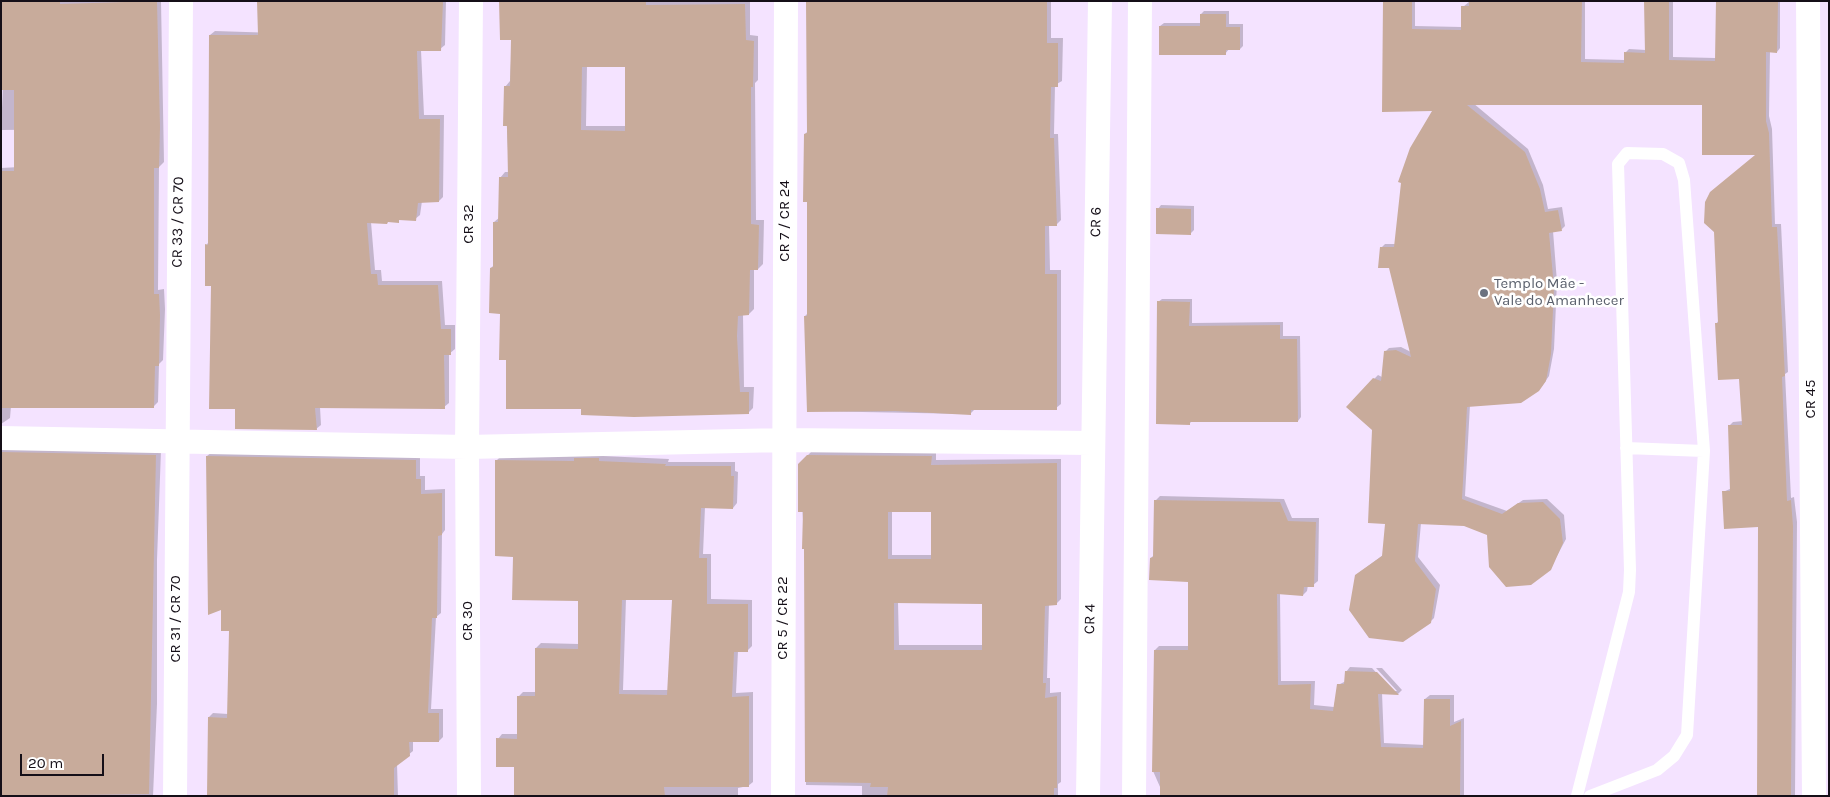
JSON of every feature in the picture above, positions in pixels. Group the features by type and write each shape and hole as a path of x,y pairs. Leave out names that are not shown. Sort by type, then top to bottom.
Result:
{"street":[{"name":"CR 33 / CR 70","path":"176,443 181,1"},
{"name":"CR 32","path":"467,447 471,1"},
{"name":"CR 7 / CR 24","path":"784,440 786,1"},
{"name":"CR 6","path":"1093,442 1100,1"},
{"path":"1134,796 1140,1"},
{"name":"CR 45","path":"1808,1 1814,796"},
{"path":"1,438 176,443 467,447 784,440 1093,442"},
{"name":"CR 5 / CR 22","path":"783,796 784,440"},
{"name":"CR 4","path":"1088,796 1093,442"},
{"name":"CR 31 / CR 70","path":"175,796 176,443"},
{"name":"CR 30","path":"467,447 469,796"}],"lane":[{"path":"1577,796 1629,592 1618,164 1627,153 1644,152 1664,154 1678,163 1684,180 1704,451 1687,735 1674,756 1657,770 1590,796"},
{"path":"1626,448 1704,451"}],"building":[{"path":"1,1 60,1 60,4 157,1 160,127 159,168 154,168 154,294 159,294 160,315 159,366 155,366 154,408 1,408 1,171 14,171 14,90 2,90"},
{"path":"257,1 443,1 441,51 417,51 419,119 440,119 439,202 418,203 416,221 399,220 399,223 388,222 387,224 367,223 371,274 377,274 378,285 438,285 441,329 451,329 451,355 444,355 445,409 315,408 317,430 235,429 235,409 209,409 211,286 205,286 205,244 208,245 209,35 258,35"},
{"path":"499,1 646,1 646,5 745,4 746,40 754,41 753,87 751,87 751,224 759,225 758,270 750,270 749,315 738,316 737,336 740,392 749,392 749,414 634,417 581,415 581,409 506,409 506,360 499,360 500,314 489,313 490,268 493,267 493,222 498,222 499,177 508,177 507,126 503,126 504,86 510,86 511,40 500,40","holes":["582,67 625,67 625,131 581,130"]},
{"path":"806,1 1047,1 1047,43 1058,43 1058,87 1051,87 1050,138 1054,138 1057,226 1045,226 1045,274 1057,274 1057,410 971,410 971,415 895,411 807,412 804,316 807,316 807,202 803,202 804,134 807,133"},
{"path":"1383,1 1412,1 1412,29 1461,30 1461,6 1469,6 1469,1 1582,1 1581,62 1624,63 1624,52 1645,53 1644,1 1669,1 1669,60 1715,61 1716,1 1778,1 1777,53 1766,52 1766,121 1769,133 1772,227 1777,227 1785,376 1782,377 1787,501 1791,500 1793,526 1791,796 1757,796 1758,527 1724,529 1722,491 1730,491 1728,425 1742,425 1739,379 1718,380 1715,323 1718,323 1714,232 1704,223 1705,202 1710,192 1755,155 1702,155 1702,105 1467,105 1525,152 1540,189 1545,212 1558,210 1562,231 1549,233 1554,287 1551,354 1546,381 1539,391 1521,403 1467,407 1462,499 1502,514 1518,503 1543,502 1560,519 1563,543 1551,570 1531,585 1506,587 1489,567 1487,535 1464,526 1418,524 1415,561 1436,589 1431,623 1403,642 1369,638 1349,610 1355,575 1382,556 1385,524 1368,523 1372,430 1346,407 1373,378 1381,381 1384,351 1396,350 1411,357 1389,268 1378,268 1380,247 1394,247 1401,183 1398,182 1410,148 1432,111 1382,112"},
{"path":"1200,14 1226,14 1226,27 1240,27 1240,50 1226,50 1226,55 1159,55 1159,26 1200,26"},
{"path":"1156,208 1191,209 1191,235 1156,234"},
{"path":"1157,301 1190,302 1189,326 1280,325 1280,339 1297,339 1298,422 1190,422 1190,425 1156,424"},
{"path":"1,452 156,455 149,794 1,796"},
{"path":"807,455 932,456 931,465 1057,463 1057,605 1045,606 1043,683 1046,683 1045,698 1057,696 1057,788 1054,788 1054,796 887,796 888,787 870,787 871,783 805,782 804,549 802,549 803,512 798,512 798,464","holes":["888,512 931,512 931,559 888,559","894,603 982,604 982,650 894,650"]},
{"path":"206,456 416,460 416,479 421,479 421,494 442,493 442,535 438,536 437,618 432,618 428,713 439,713 439,742 409,742 410,756 394,768 394,796 207,796 208,717 227,718 229,631 221,631 221,610 208,615"},
{"path":"574,458 599,458 599,461 666,464 665,466 731,466 731,476 734,476 733,509 701,508 699,558 707,558 707,604 748,604 748,652 734,652 732,697 749,696 749,787 664,787 665,796 514,796 514,767 496,767 496,738 517,739 517,696 535,696 535,648 578,649 578,601 512,600 513,557 495,556 495,460 574,461","holes":["622,600 672,600 667,695 619,694"]},
{"path":"1154,500 1280,502 1288,521 1316,522 1314,587 1304,587 1303,596 1277,594 1278,685 1311,684 1310,709 1333,711 1337,684 1344,684 1345,671 1377,672 1399,695 1378,694 1381,747 1423,748 1424,699 1450,699 1450,726 1461,721 1460,796 1160,796 1160,772 1152,772 1154,650 1188,650 1188,582 1149,580 1150,558 1153,557"}],"place":[{"name":"Templo Mãe - Vale do Amanhecer","path":"1484,293"}]}
